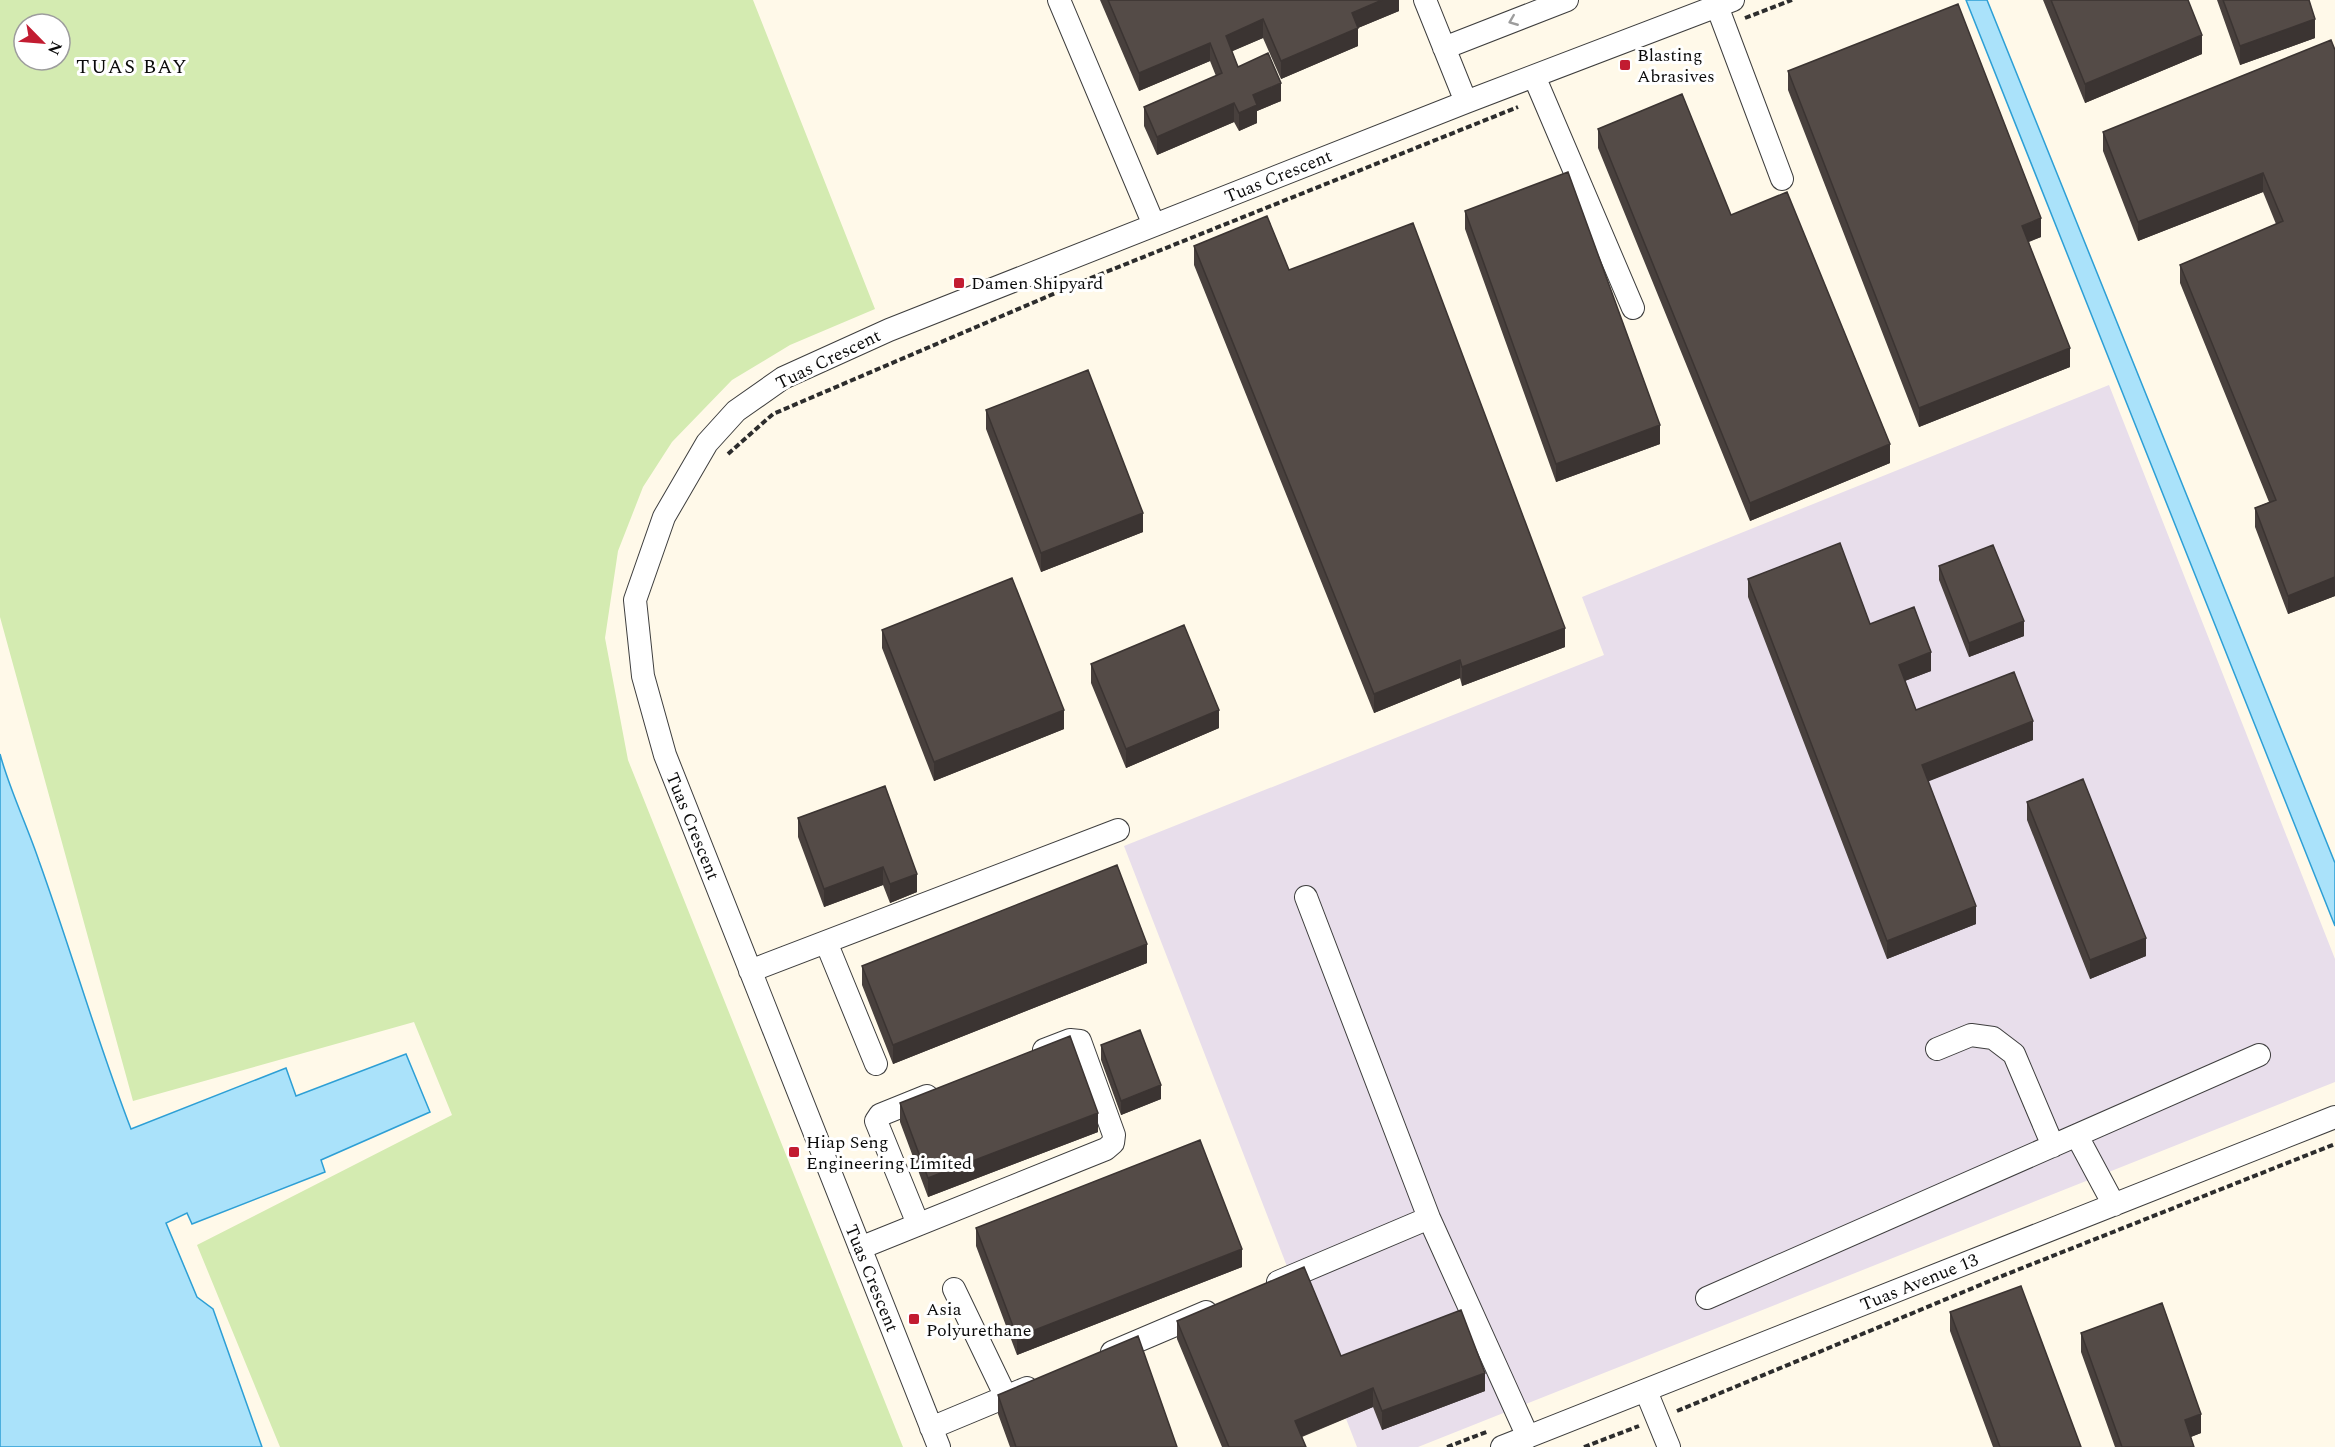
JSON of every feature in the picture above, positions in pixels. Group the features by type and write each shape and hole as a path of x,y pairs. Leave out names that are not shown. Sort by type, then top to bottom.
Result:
{"street":[{"path":"1059,0 1154,225"},
{"path":"1425,0 1466,102"},
{"path":"1444,48 1567,0"},
{"path":"1725,10 1782,179"},
{"name":"Tuas Crescent","path":"935,1438 859,1263 750,971 665,755 643,676 635,600 664,517 708,443 736,411 783,378 889,330 1466,102 1725,10"},
{"path":"1534,76 1633,308"},
{"path":"750,971 1118,830"},
{"path":"1306,897 1429,1218 1528,1437"},
{"path":"826,942 876,1064"},
{"path":"1937,1049 1971,1035 1994,1038 2014,1054 2053,1146"},
{"path":"859,1263 918,1224 1106,1149 1113,1143 1114,1135 1080,1041 1075,1038 1028,1056"},
{"path":"1707,1298 2259,1055"},
{"path":"918,1224 876,1121 880,1114 943,1090"},
{"name":"Tuas Avenue 13","path":"1502,1447 2335,1117"},
{"path":"2077,1136 2114,1205"},
{"path":"1255,1291 1429,1218"},
{"path":"954,1289 1006,1397"},
{"path":"1093,1360 1223,1305"},
{"path":"935,1438 1006,1397 1049,1378"},
{"path":"1646,1391 1669,1447"}],"path":[{"path":"1725,10 1792,0"},
{"path":"723,459 773,414 1086,280 1543,97"},
{"path":"1584,1447 1997,1278 2335,1144"}],"shaded area":[{"path":"2109,385 2335,959 2335,1082 1418,1447 1357,1447 1124,846 1604,655 1582,597"}],"green space":[{"path":"0,0 753,0 875,309 790,345 732,380 672,442 643,487 618,551 605,638 628,760 903,1447 280,1447 197,1245 452,1115 414,1022 133,1101 0,617"}],"water":[{"path":"1966,0 1987,0 2335,863 2335,926"},
{"path":"0,754 51,894 131,1129 286,1068 296,1096 406,1054 430,1112 321,1160 325,1172 192,1224 187,1213 166,1223 197,1297 213,1309 262,1447 0,1447"}],"building":[{"path":"1108,0 1382,0 1352,13 1358,28 1281,61 1263,19 1226,36 1238,67 1268,53 1281,83 1253,95 1257,105 1239,113 1234,103 1157,137 1144,107 1222,73 1210,43 1139,73"},
{"path":"2051,0 2188,0 2202,35 2085,84"},
{"path":"2223,0 2309,0 2315,19 2240,46"},
{"path":"1958,4 2041,218 2022,226 2070,348 1919,408 1788,71"},
{"path":"2331,40 2335,50 2335,577 2288,596 2255,508 2276,500 2180,265 2283,221 2263,173 2138,222 2103,132"},
{"path":"1682,94 1731,215 1787,192 1890,444 1750,503 1598,129"},
{"path":"1568,172 1660,425 1556,464 1465,211"},
{"path":"1267,216 1289,270 1413,223 1565,628 1462,667 1460,660 1374,694 1194,246"},
{"path":"1088,370 1143,513 1041,553 986,410"},
{"path":"1840,543 1870,624 1914,607 1931,652 1899,665 1916,710 2014,672 2033,721 1922,765 1976,906 1887,941 1748,579"},
{"path":"1993,545 2024,621 1969,643 1939,566"},
{"path":"1012,578 1064,710 934,762 882,630"},
{"path":"1184,625 1219,710 1126,749 1091,664"},
{"path":"2083,779 2146,938 2090,960 2027,802"},
{"path":"885,786 917,874 890,884 883,867 824,889 798,818"},
{"path":"1117,865 1147,944 893,1045 862,966"},
{"path":"1140,1030 1161,1085 1121,1101 1101,1045"},
{"path":"1070,1036 1098,1113 928,1178 900,1103"},
{"path":"1200,1140 1242,1249 1017,1337 976,1228"},
{"path":"1304,1267 1341,1356 1461,1310 1485,1373 1382,1411 1373,1388 1295,1421 1306,1447 1229,1447 1177,1321"},
{"path":"2021,1286 2081,1447 2000,1447 1950,1312"},
{"path":"2162,1303 2201,1414 2185,1420 2194,1447 2122,1447 2081,1333"},
{"path":"1138,1336 1177,1447 1016,1447 998,1395"}],"place":[{"name":"Blasting Abrasives","path":"1625,65"},
{"name":"Damen Shipyard","path":"959,283"},
{"name":"Hiap Seng Engineering Limited","path":"794,1152"},
{"name":"Asia Polyurethane","path":"914,1319"}],"district":[{"name":"TUAS BAY","path":"132,66"}]}
